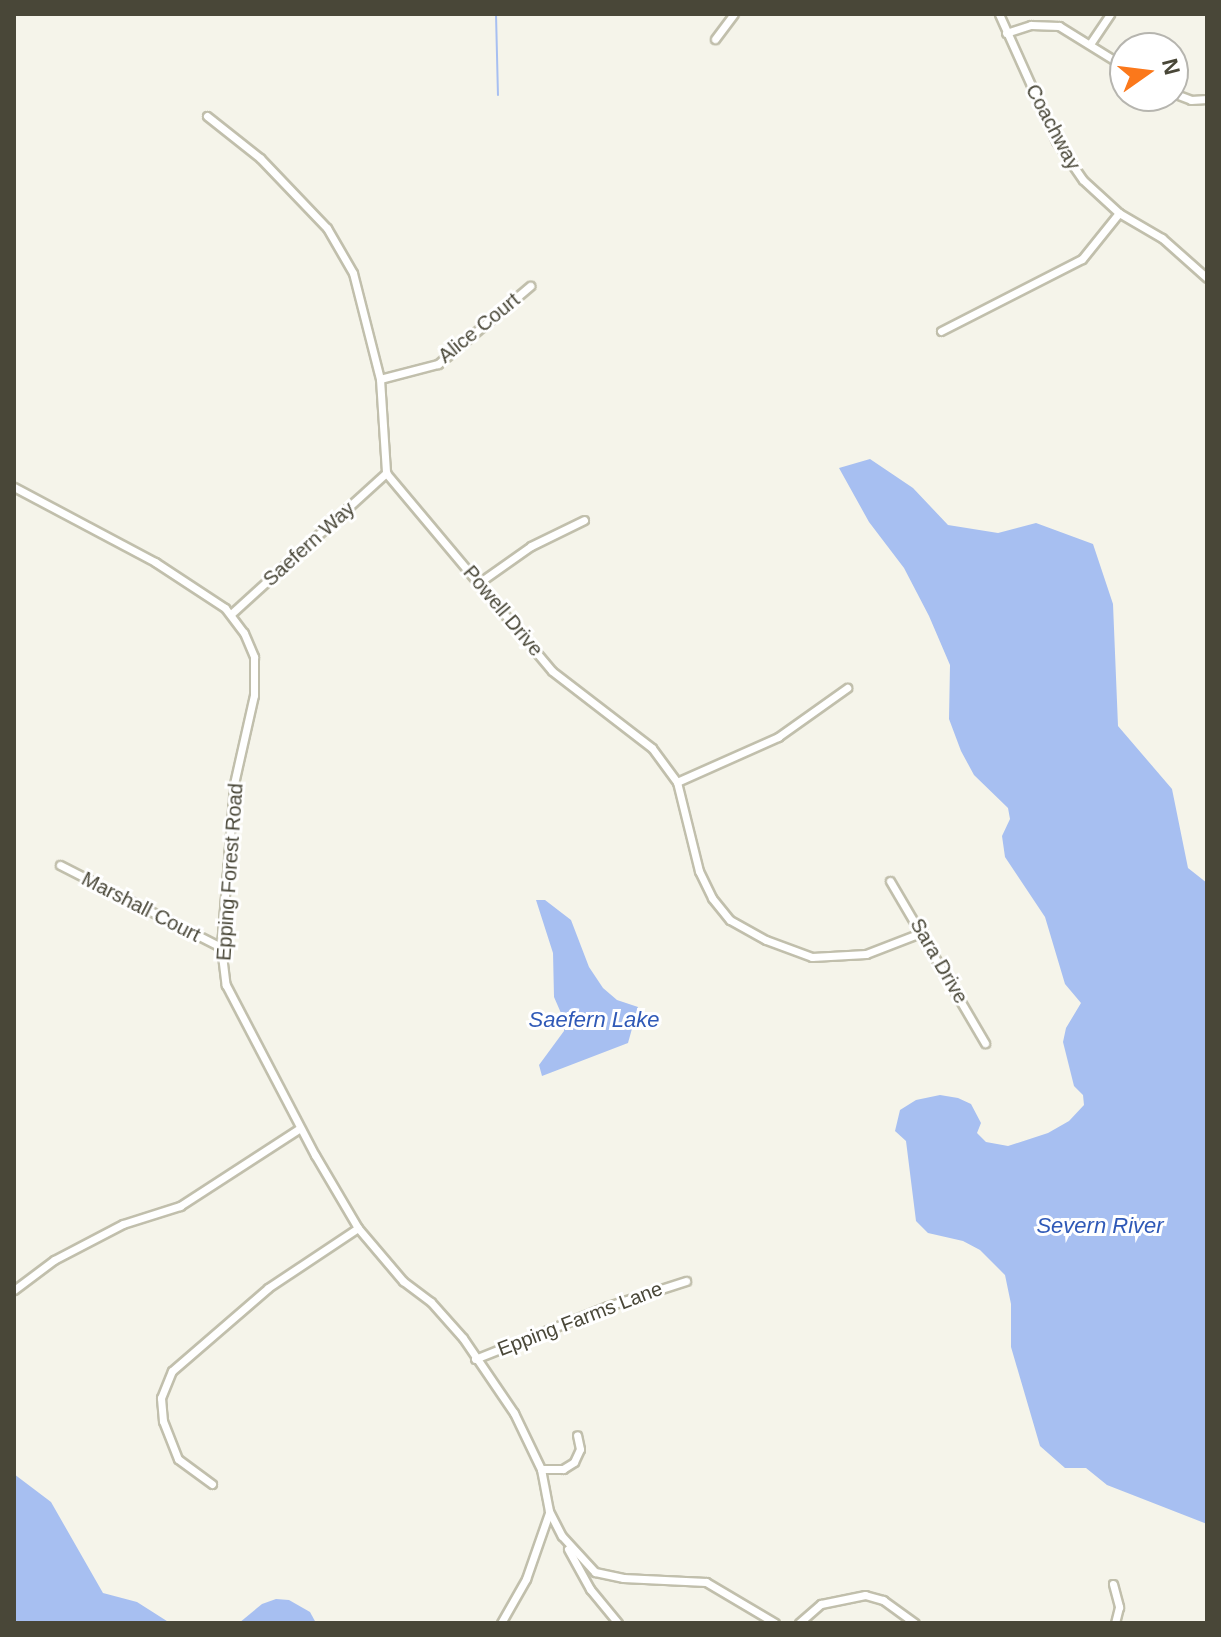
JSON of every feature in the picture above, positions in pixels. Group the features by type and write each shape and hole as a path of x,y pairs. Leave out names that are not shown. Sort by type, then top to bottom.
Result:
{"street":[{"path":"715,39 734,14"},
{"name":"Coachway","path":"999,14 1070,163 1119,213 1162,238 1207,278"},
{"path":"1090,44 1110,14"},
{"path":"1006,33 1046,24 1070,31 1109,56"},
{"path":"207,116 260,158 327,228 353,273 380,379 386,473"},
{"path":"941,331 1082,259 1119,213"},
{"name":"Alice Court","path":"380,379 438,364 530,286"},
{"name":"Powell Drive","path":"386,473 552,671 652,748 677,782 699,871 712,898 730,920 766,940 812,957 866,954 923,932"},
{"name":"Saefern Way","path":"231,614 386,473"},
{"name":"Epping Forest Road","path":"14,487 155,562 231,614 253,650 254,695 234,784 221,947 226,985 300,1128 358,1228 403,1281 431,1302 463,1338 514,1413 541,1469 549,1511"},
{"path":"480,582 531,546 584,520"},
{"path":"677,782 778,737 847,688"},
{"name":"Marshall Court","path":"60,865 221,947"},
{"name":"Sara Drive","path":"890,881 923,932 985,1043"},
{"path":"14,1290 54,1260 123,1224 180,1206 300,1128"},
{"path":"212,1484 178,1459 163,1421 161,1398 172,1371 268,1288 358,1228"},
{"name":"Epping Farms Lane","path":"475,1359 608,1306 686,1281"},
{"path":"541,1469 563,1469 574,1462 580,1449 577,1435"},
{"path":"549,1511 583,1578 618,1623"},
{"path":"501,1623 526,1579 546,1528 549,1511"},
{"path":"562,1536 595,1572 623,1578 706,1582 775,1623"},
{"path":"1113,1584 1119,1607 1115,1623"},
{"path":"799,1623 821,1604 865,1595 883,1600 915,1623"}],"water":[{"name":"Severn River","path":"870,459 913,488 948,525 998,533 1036,523 1093,544 1113,604 1118,726 1172,789 1188,868 1207,883 1207,1524 1107,1485 1086,1468 1065,1468 1040,1446 1011,1347 1011,1304 1005,1275 980,1250 963,1241 928,1233 916,1221 906,1141 895,1131 900,1110 916,1100 940,1095 958,1098 971,1104 981,1123 977,1133 986,1142 1008,1146 1048,1133 1069,1121 1084,1105 1083,1095 1074,1086 1063,1042 1066,1028 1081,1003 1065,984 1045,917 1005,857 1002,836 1010,819 1008,808 974,775 961,751 949,719 950,665 929,616 904,568 869,522 839,468"},
{"name":"Saefern Lake","path":"536,900 545,900 571,920 589,967 603,988 617,1000 638,1007 628,1043 542,1076 539,1065 564,1031 564,1020 554,997 553,953"},
{"path":"14,1474 51,1502 103,1593 137,1602 170,1623 14,1623"},
{"path":"276,1599 289,1600 310,1612 316,1623 239,1623 262,1604"}],"waterway":[{"path":"496,14 498,95"}]}
